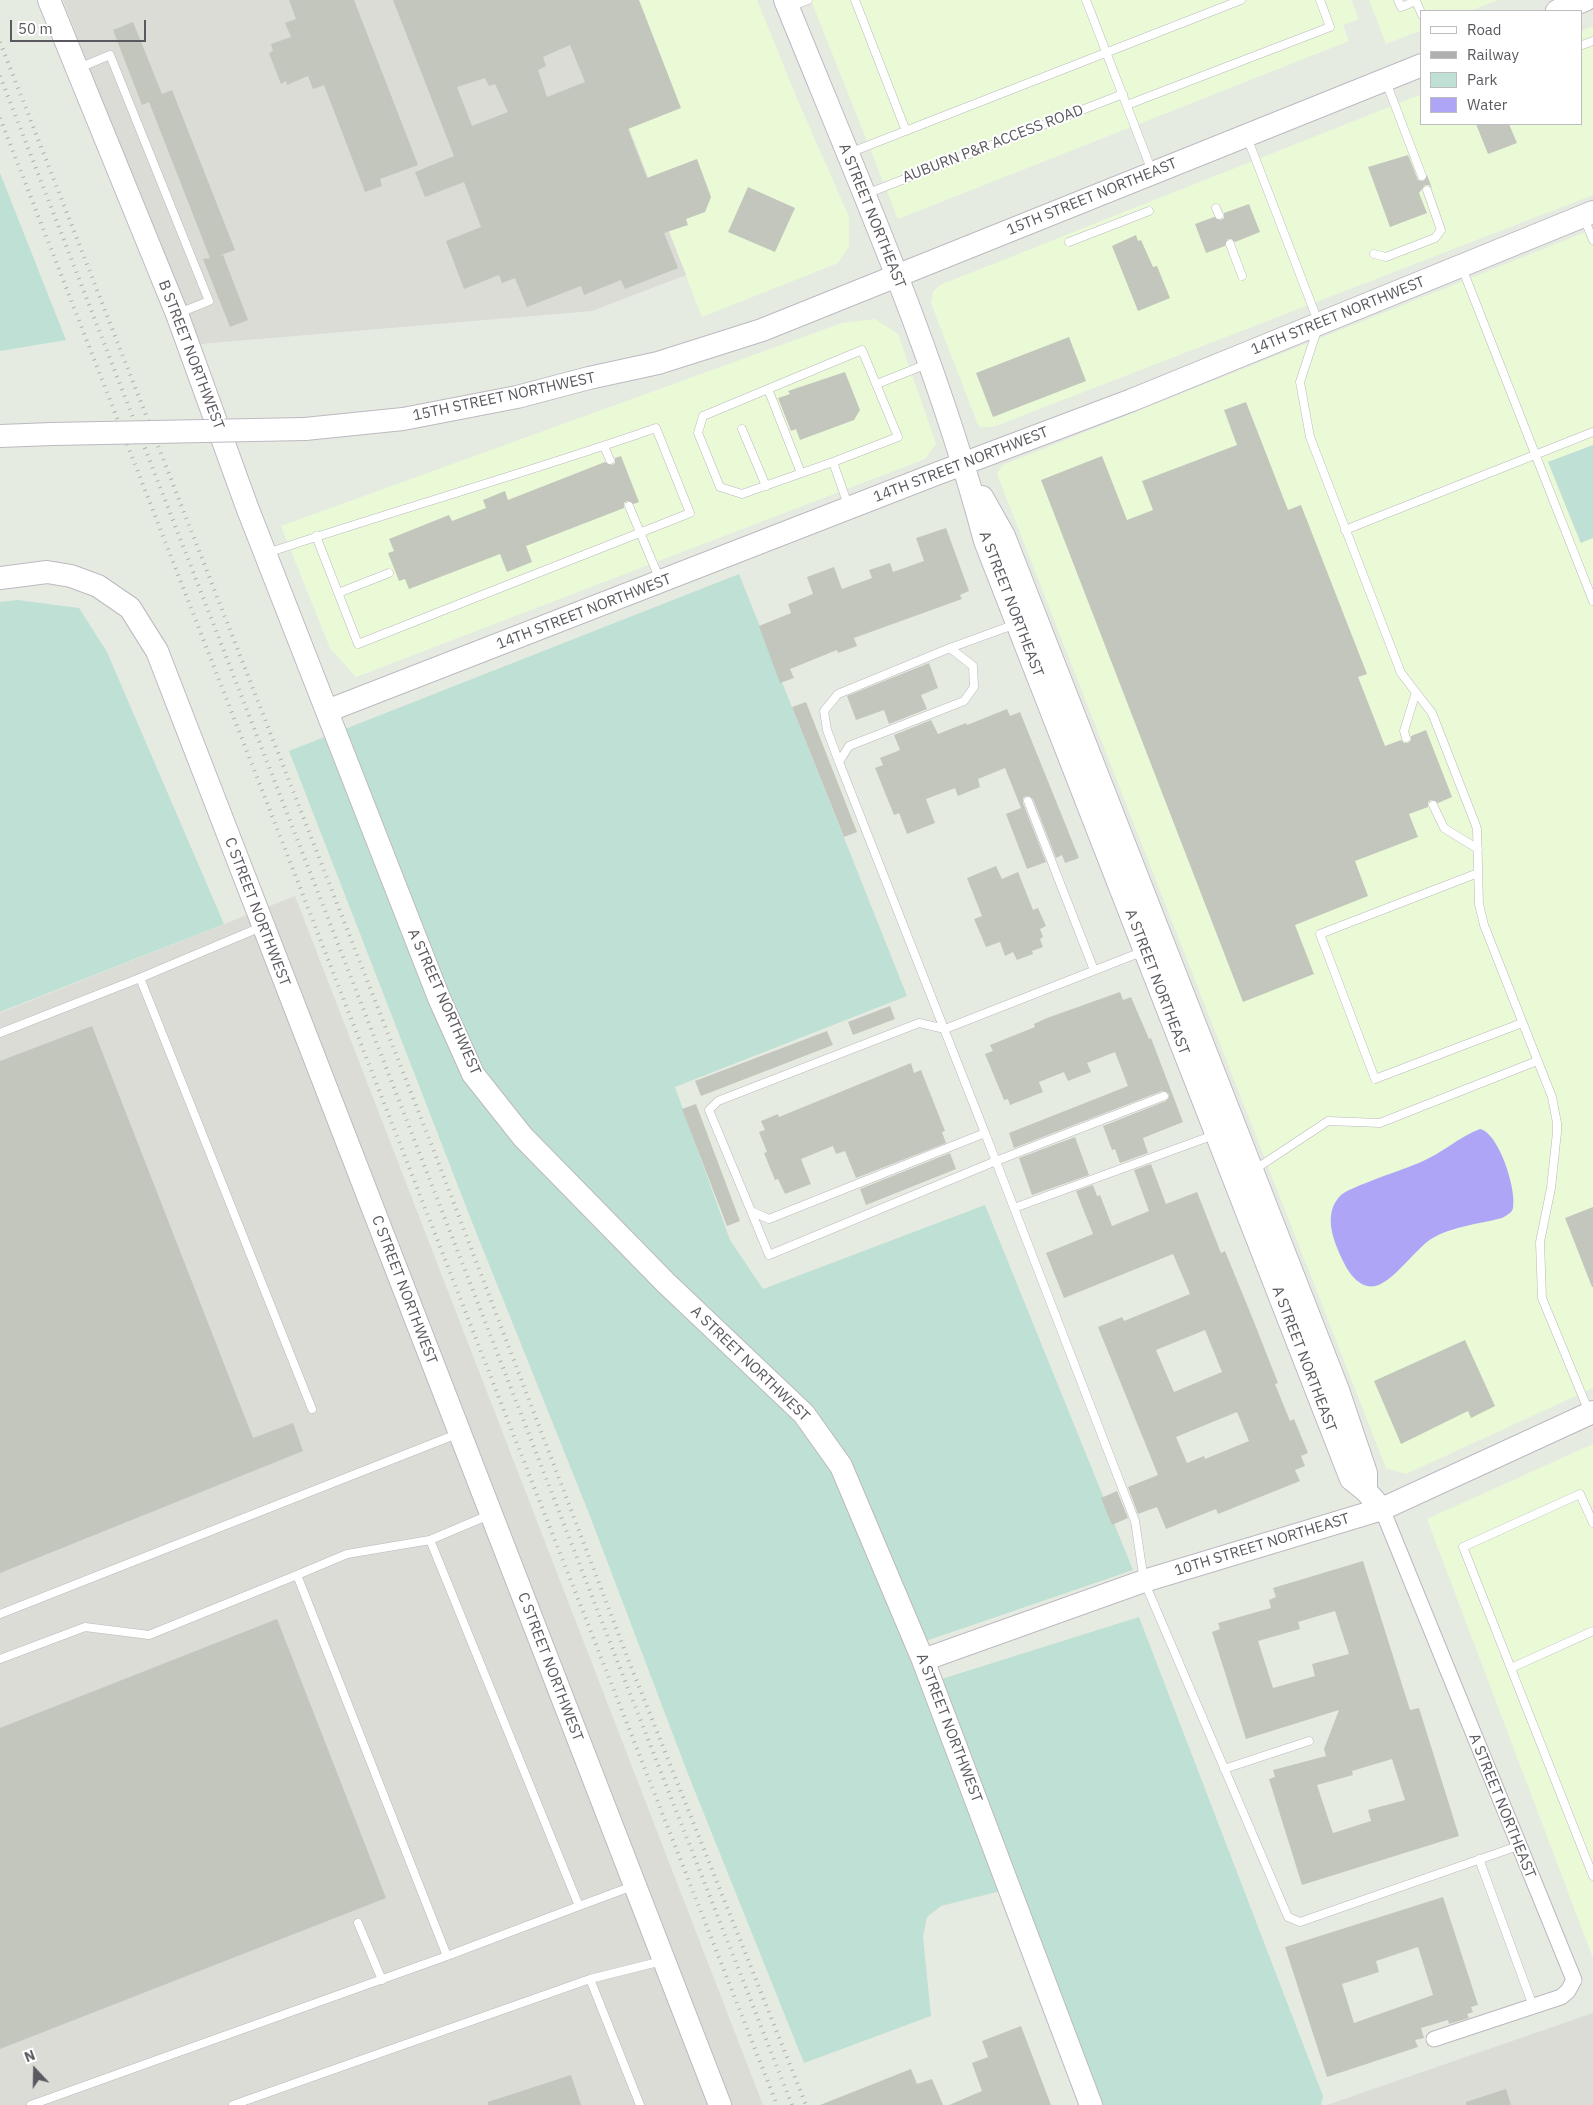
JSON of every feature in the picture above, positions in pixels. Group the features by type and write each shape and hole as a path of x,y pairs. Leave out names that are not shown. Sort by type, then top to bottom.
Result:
{"street":[{"name":"B STREET NORTHWEST","path":"49,0 177,314 265,553 327,711"},
{"path":"1560,10 1585,0"},
{"name":"A STREET NORTHEAST","path":"794,3 847,153 896,275 964,463 985,541 1017,623 1153,947 1243,1176 1338,1390 1366,1473 1366,1491 1382,1509 1574,1980 1568,1991 1561,1997 1434,2039"},
{"name":"15TH STREET NORTHEAST","path":"762,330 1420,66"},
{"name":"14TH STREET NORTHWEST","path":"327,711 661,583 964,463 1132,400 1588,214"},
{"name":"15TH STREET NORTHWEST","path":"0,436 305,429 403,419 517,397 589,378 658,363 762,330"},
{"name":"A STREET NORTHEAST","path":"964,463 1004,536 1153,947 1217,1134 1243,1176"},
{"name":"C STREET NORTHWEST","path":"0,578 47,572 71,576 98,586 130,608 157,651 720,2105"},
{"name":"A STREET NORTHWEST","path":"327,711 439,998 473,1074 523,1137 666,1283 804,1414 841,1466 924,1660 1091,2105"},
{"name":"10TH STREET NORTHEAST","path":"924,1660 1144,1581 1382,1509 1592,1416"}],"lane":[{"path":"855,0 906,130"},
{"path":"1086,0 1153,172"},
{"path":"847,153 1242,0"},
{"path":"1127,105 1330,26 1320,0"},
{"path":"1398,0 1400,7 1417,0"},
{"path":"77,69 110,56 209,301 177,314"},
{"path":"1385,80 1422,176"},
{"name":"AUBURN P&R ACCESS ROAD","path":"864,194 1123,94"},
{"path":"1246,135 1319,324 1300,382 1310,437 1400,673 1432,713 1461,782 1478,829 1479,904 1484,925 1552,1097 1557,1123 1550,1188 1540,1242 1542,1298 1592,1416"},
{"path":"1374,254 1386,257 1435,238 1441,230 1427,190"},
{"path":"1069,242 1149,211"},
{"path":"1588,214 1593,240"},
{"path":"1230,244 1242,276"},
{"path":"1461,266 1593,600"},
{"path":"862,350 898,436 801,474 742,494 720,487 698,433 703,416 768,389 862,350"},
{"path":"877,384 928,364"},
{"path":"768,389 801,474"},
{"path":"265,553 316,536 604,446 656,428 690,513 358,644 316,536"},
{"path":"742,429 766,486"},
{"path":"1345,530 1593,432"},
{"path":"604,446 610,460"},
{"path":"833,462 850,508"},
{"path":"629,506 661,583"},
{"path":"338,592 389,573"},
{"path":"1017,623 838,694 824,711 827,730 838,762 996,1161 1135,1521 1144,1581 1288,1918 1300,1922 1518,1846"},
{"path":"838,762 849,746 964,701 974,687 973,666 950,648"},
{"path":"1406,738 1404,731 1416,692"},
{"path":"1028,801 1094,970"},
{"path":"1433,805 1444,828 1478,849"},
{"path":"1478,873 1320,934 1375,1079 1522,1022"},
{"path":"0,1033 140,978 263,926"},
{"path":"1153,947 944,1029 918,1022 718,1101 709,1110 769,1255 996,1161 1164,1096"},
{"path":"140,978 312,1409"},
{"path":"1243,1176 1328,1121 1380,1123 1537,1061"},
{"path":"751,1211 769,1219 985,1134"},
{"path":"1014,1208 1217,1134"},
{"path":"0,1614 459,1433"},
{"path":"1593,1523 1580,1494 1463,1547 1593,1876"},
{"path":"0,1659 85,1627 149,1635 347,1554 430,1540 491,1514"},
{"path":"430,1540 579,1906"},
{"path":"297,1575 447,1956"},
{"path":"1511,1668 1593,1631"},
{"path":"1224,1769 1309,1741"},
{"path":"1479,1859 1533,2006"},
{"path":"31,2105 382,1980 634,1886"},
{"path":"358,1923 382,1980"},
{"path":"233,2105 590,1979 664,1960"},
{"path":"590,1979 640,2105"}],"shaded area":[{"path":"63,0 579,0 686,275 592,311 200,344"},
{"path":"579,0 757,0 795,94 849,217 849,246 838,263 702,317"},
{"path":"811,0 1351,0 1359,19 1343,25 1349,41 898,219"},
{"path":"1369,0 1498,0 1472,10 1420,10 1420,31 1386,44"},
{"path":"1593,26 1593,195 993,427 981,427 978,425 931,303 933,292 940,285 1420,95 1420,125 1583,125 1583,31"},
{"path":"1593,229 1593,445 1548,462 1580,543 1593,538 1593,1388 1406,1474 1386,1468 997,474 1003,465"},
{"path":"875,319 898,334 936,444 925,459 356,677 330,648 281,526 842,323"},
{"path":"295,896 763,2105 0,2105 0,1013"},
{"path":"1593,1444 1593,1958 1427,1519"},
{"path":"1593,2013 1593,2105 1327,2105"}],"green space":[{"path":"0,173 66,340 0,351"},
{"path":"1593,445 1593,538 1581,543 1548,462"},
{"path":"739,574 907,996 675,1087 730,1240 763,1289 985,1205 1133,1570 917,1644 932,1682 1139,1617 1323,2096 1321,2105 1091,2105 1009,1889 941,1906 927,1917 923,1937 931,2016 804,2063 688,1774 588,1511 472,1222 289,751"},
{"path":"18,600 79,608 107,652 224,924 0,1012 0,602"}],"water":[{"path":"1480,1129 1494,1140 1505,1163 1514,1200 1512,1211 1502,1218 1453,1229 1435,1237 1421,1247 1395,1274 1381,1284 1370,1286 1356,1280 1344,1263 1332,1229 1332,1212 1340,1196 1354,1188 1429,1158"}],"building":[{"path":"289,0 354,0 418,165 380,179 382,186 365,192 324,85 313,89 308,76 287,85 286,81 281,84 269,53 273,51 271,44 291,37 285,23 296,19"},
{"path":"393,0 639,0 681,108 628,129 647,178 697,159 711,197 705,212 686,219 688,225 664,233 678,268 625,289 621,280 584,295 581,286 527,307 515,278 502,283 499,275 464,289 446,241 481,227 464,182 425,197 415,172 454,156","holes":["570,45 585,82 547,97 538,70 546,66 543,57","485,78 489,86 495,84 508,112 472,126 457,87"]},
{"path":"133,22 162,94 172,90 235,250 218,256 223,255 248,320 230,327 203,259 210,258 149,102 142,105 113,30"},
{"path":"1476,125 1509,125 1517,143 1488,154"},
{"path":"1408,155 1418,180 1424,181 1427,175 1432,188 1429,185 1425,185 1419,193 1427,213 1390,227 1368,167"},
{"path":"748,187 795,208 775,252 728,232"},
{"path":"1249,204 1260,232 1235,242 1228,239 1225,246 1206,253 1195,224 1214,217 1221,220 1224,218 1224,213"},
{"path":"1136,235 1138,241 1141,240 1153,267 1157,266 1170,298 1138,311 1112,246"},
{"path":"1069,337 1086,381 993,417 976,373"},
{"path":"845,372 860,410 854,420 800,440 796,429 791,431 778,398 790,394 788,391"},
{"path":"1246,402 1288,510 1301,505 1367,674 1358,677 1385,746 1401,740 1404,743 1408,743 1411,740 1411,736 1426,730 1452,797 1438,803 1431,800 1428,802 1428,807 1409,814 1418,837 1355,861 1368,896 1295,925 1314,974 1243,1002 1041,480 1102,456 1127,520 1153,510 1142,481 1237,445 1224,410"},
{"path":"621,456 639,502 634,504 627,501 624,503 624,508 526,546 532,562 507,572 500,554 409,589 405,579 399,581 388,553 394,551 389,539 449,515 452,521 486,508 483,500 505,491 508,500 605,462 612,465 615,463 615,458"},
{"path":"946,528 969,591 960,595 962,599 854,638 857,646 838,653 837,650 790,669 794,678 780,683 759,626 791,613 788,604 813,594 807,577 834,567 842,589 872,578 869,570 890,563 893,572 924,561 916,538"},
{"path":"929,663 938,688 921,695 927,709 889,724 884,710 856,720 847,696"},
{"path":"806,702 857,832 844,837 792,707"},
{"path":"1007,709 1010,716 1020,712 1079,858 1065,863 1062,855 1056,858 1033,799 1026,796 1023,798 1023,803 1046,862 1027,869 1006,814 1021,808 1005,768 978,779 980,787 958,796 955,788 926,799 935,823 907,834 899,813 894,815 875,768 883,765 880,758 900,750 894,735 931,720 938,734"},
{"path":"996,866 1002,879 1018,872 1033,910 1038,908 1046,926 1040,929 1043,937 1040,939 1043,947 1032,951 1033,954 1017,960 1013,952 1005,956 1000,942 986,947 974,919 982,916 967,878"},
{"path":"1120,992 1123,1000 1131,997 1149,1039 1151,1038 1183,1122 1143,1138 1148,1153 1120,1163 1115,1149 1112,1150 1103,1126 1166,1101 1169,1094 1162,1091 1014,1148 1009,1133 1128,1086 1115,1052 1087,1063 1091,1072 1068,1081 1064,1072 1039,1082 1043,1092 1010,1105 1008,1099 1004,1100 985,1054 993,1051 990,1045 1035,1027 1034,1024 1047,1018"},
{"path":"890,1006 895,1019 853,1035 848,1022"},
{"path":"92,1026 253,1438 293,1423 303,1451 0,1573 0,1061"},
{"path":"827,1031 833,1045 701,1096 695,1081"},
{"path":"911,1063 914,1073 921,1070 945,1131 942,1132 946,1143 856,1178 845,1151 836,1154 833,1146 801,1159 811,1184 785,1194 778,1179 775,1180 764,1153 767,1152 759,1132 765,1130 761,1121 778,1114 779,1117"},
{"path":"696,1104 740,1221 727,1226 682,1109"},
{"path":"1075,1137 1089,1175 1032,1195 1019,1158"},
{"path":"950,1153 956,1169 866,1205 860,1189"},
{"path":"1151,1164 1166,1204 1197,1192 1221,1253 1225,1251 1254,1322 1278,1383 1275,1384 1290,1421 1294,1419 1308,1453 1301,1456 1305,1466 1295,1470 1300,1481 1218,1514 1216,1509 1166,1529 1157,1507 1138,1514 1128,1487 1158,1475 1098,1327 1122,1317 1124,1321 1190,1294 1173,1254 1064,1298 1046,1253 1093,1234 1076,1191 1093,1185 1097,1196 1100,1195 1112,1226 1149,1211 1134,1170","holes":["1205,1330 1222,1372 1174,1392 1156,1350","1237,1412 1249,1441 1205,1459 1204,1456 1187,1463 1176,1437"]},
{"path":"1593,1207 1593,1287 1592,1287 1565,1218"},
{"path":"1465,1340 1495,1406 1471,1418 1468,1411 1401,1444 1374,1381"},
{"path":"1117,1491 1128,1518 1112,1525 1101,1498"},
{"path":"1363,1561 1410,1710 1419,1708 1459,1836 1302,1885 1269,1779 1275,1777 1273,1770 1326,1756 1324,1749 1339,1710 1246,1739 1212,1632 1220,1629 1218,1623 1271,1608 1269,1600 1276,1597 1273,1588","holes":["1335,1611 1349,1654 1312,1664 1315,1676 1273,1688 1258,1641 1300,1629 1298,1622","1392,1759 1405,1800 1368,1810 1371,1821 1333,1833 1317,1785 1353,1775 1352,1771"]},
{"path":"277,1619 386,1898 0,2049 0,1728"},
{"path":"1443,1897 1478,2005 1471,2007 1473,2012 1467,2014 1469,2018 1449,2024 1448,2020 1421,2028 1424,2038 1415,2040 1418,2047 1327,2077 1285,1947","holes":["1418,1947 1433,1995 1354,2023 1342,1984 1379,1972 1376,1961"]},
{"path":"1021,2026 1051,2105 949,2105 982,2091 972,2063 988,2057 982,2041"},
{"path":"911,2069 917,2084 932,2079 943,2105 820,2105"},
{"path":"571,2075 581,2105 488,2105 488,2102"},
{"path":"1506,2089 1511,2105 1466,2105 1466,2102"}],"railway":[{"path":"0,42 437,1159 628,1659 806,2105"},
{"path":"0,76 792,2105"},
{"path":"0,118 777,2105"}]}
